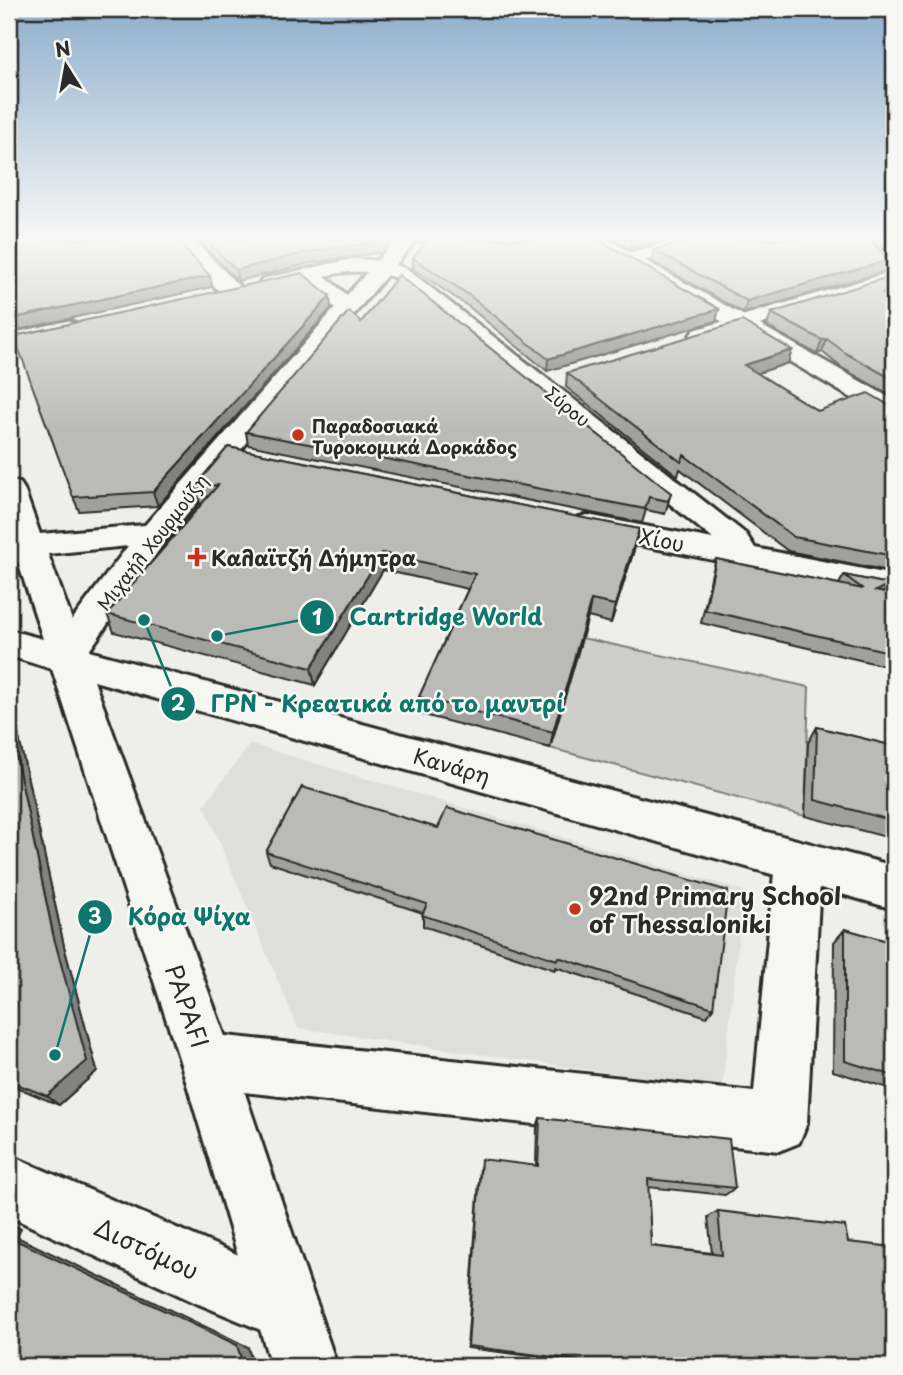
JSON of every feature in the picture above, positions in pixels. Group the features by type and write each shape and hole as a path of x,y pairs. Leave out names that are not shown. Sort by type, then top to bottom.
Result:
{"street":[{"path":"343,303 349,308"},
{"name":"Μιχαήλ Χουρμούζη","path":"65,657 154,534 238,455 353,303"},
{"name":"Σύρου","path":"445,303 554,380 735,541 740,550 738,555"},
{"path":"707,303 894,411"},
{"path":"680,342 808,303"},
{"path":"9,341 88,324"},
{"name":"PAPAFI","path":"9,489 19,549 65,657 106,765 207,1060 304,1366"},
{"name":"Χίου","path":"562,520 894,586"},
{"path":"19,549 154,534"},
{"name":"Κανάρη","path":"9,643 894,888"},
{"path":"207,1060 779,1123 798,862"},
{"name":"Διστόμου","path":"9,1185 216,1280 287,1308"}],"shaded area":[{"path":"582,638 809,687 805,816 550,748"},
{"path":"250,744 744,891 722,1089 298,1028 204,805"}],"building":[{"path":"9,303 83,303 9,319"},
{"path":"164,303 324,303 153,492 73,497 14,336"},
{"path":"376,303 434,303 671,493 668,501 649,497 645,509 246,432 349,311 361,322"},
{"path":"479,303 709,303 719,309 548,359"},
{"path":"803,303 894,303 894,380 847,354 827,339 822,340 771,313"},
{"path":"742,321 792,350 744,365 818,411 868,393 894,406 894,556 794,537 684,455 681,462 567,373"},
{"path":"228,447 639,529 615,605 591,600 553,732 419,697 475,574 382,553 311,668 107,614 218,485 195,486"},
{"path":"716,559 863,589 844,575 889,584 876,591 894,595 894,653 705,610"},
{"path":"9,723 53,934 87,1061 47,1096 9,1081"},
{"path":"817,727 894,746 894,821 815,800"},
{"name":"92nd Primary School of Thessaloniki","path":"302,787 438,828 447,808 728,891 713,1008 422,915 427,904 266,852"},
{"path":"845,929 894,943 894,1076 845,1061"},
{"path":"540,1118 729,1139 735,1188 648,1179 651,1246 722,1255 718,1211 845,1226 848,1242 894,1247 894,1366 623,1366 468,1346 481,1159 538,1166"},
{"path":"9,1237 237,1345 243,1366 9,1366"}],"place":[{"name":"Παραδοσιακά Τυροκομικά Δορκάδος","path":"298,435"},
{"name":"Καλαϊτζή Δήμητρα","path":"197,557"},
{"name":"ΓΡΝ - Κρεατικά από το μαντρί","path":"144,620"},
{"name":"Cartridge World","path":"217,636"},
{"name":"92nd Primary School of Thessaloniki","path":"575,909"},
{"name":"Κόρα Ψίχα","path":"55,1055"}]}
